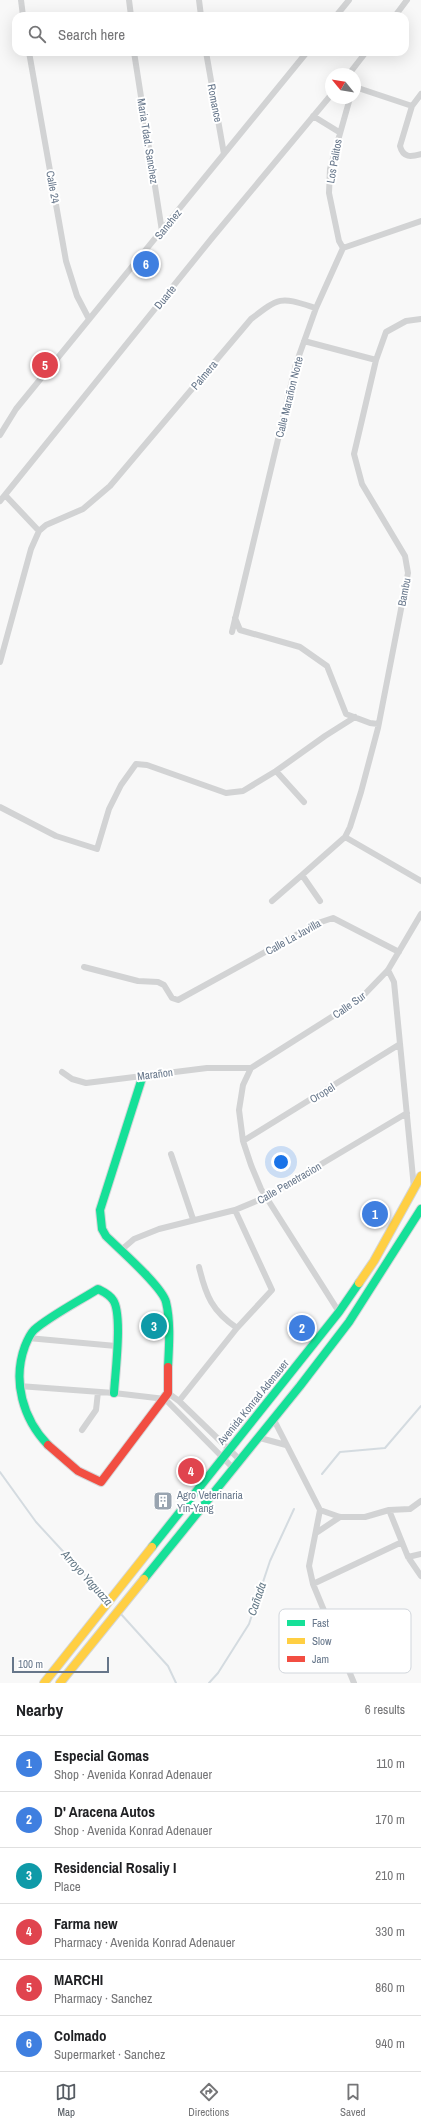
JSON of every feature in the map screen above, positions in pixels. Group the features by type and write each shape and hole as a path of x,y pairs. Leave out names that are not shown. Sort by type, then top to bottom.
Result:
{"main road":[{"path":"114,1392 118,1315 117,1307 108,1294 98,1289 33,1331 28,1338 20,1368 19,1386 29,1419 45,1440 77,1470 96,1481 101,1482 166,1396 169,1332 166,1301 152,1280 106,1236 102,1229 100,1210 143,1075"},
{"name":"Avenida Konrad Adenauer","path":"44,1683 339,1312 374,1261 421,1176"},
{"path":"60,1683 240,1460 260,1438 349,1322 421,1209"}],"street":[{"path":"21,0 22,12"},
{"path":"130,0 131,12"},
{"path":"199,0 200,12"},
{"path":"339,12 349,0"},
{"path":"398,12 407,0"},
{"name":"Calle 24","path":"30,56 66,261 77,296 89,318"},
{"name":"Maria Tdad. Sanchez","path":"135,56 162,231"},
{"name":"Romance","path":"207,56 224,154"},
{"name":"Sanchez","path":"0,435 16,409 304,56"},
{"path":"354,68 363,56"},
{"path":"361,89 412,106"},
{"path":"421,94 412,106 400,146 401,152 406,156 412,157 421,154"},
{"name":"Duarte","path":"0,500 325,102"},
{"name":"Los Palitos","path":"343,248 339,241 329,193 330,169 339,132 348,104"},
{"path":"313,116 339,132"},
{"path":"343,248 421,221"},
{"name":"Calle Marañon Norte","path":"232,632 296,364 316,308 343,248"},
{"name":"Palmera","path":"39,531 46,525 83,508 110,486 251,319 272,303 287,299 316,308"},
{"name":"Bambu","path":"345,837 361,792 378,724 408,573 405,556 362,484 354,454 376,360 386,332 406,320 421,319"},
{"path":"304,341 376,360"},
{"path":"0,662 31,549 39,531 5,495"},
{"path":"235,618 240,630 300,647 327,666 346,714 370,723 378,724"},
{"path":"0,807 56,836 97,849 109,809 121,785 136,764 147,765 226,793 243,791 276,771 325,736 355,717"},
{"path":"276,771 304,802"},
{"path":"272,901 345,837 421,881"},
{"path":"302,875 320,901"},
{"name":"Calle Sur","path":"251,1068 360,999 388,970 421,914"},
{"name":"Calle La Javilla","path":"84,967 138,981 158,982 164,985 172,998 178,1000 318,923 333,918 399,952"},
{"path":"388,970 394,982 414,1190"},
{"name":"Oropel","path":"243,1141 400,1044"},
{"name":"Marañon","path":"62,1072 72,1079 86,1083 207,1068 251,1068"},
{"path":"251,1068 243,1086 239,1110 243,1141 260,1189 339,1312"},
{"name":"Calle Penetracion","path":"120,1251 134,1239 159,1228 235,1210 266,1197 407,1113"},
{"path":"171,1154 193,1219"},
{"path":"179,1401 237,1328 270,1293 272,1288 235,1210"},
{"path":"199,1267 204,1288 212,1304 222,1318 237,1328"},
{"path":"28,1338 116,1346"},
{"path":"19,1386 166,1396 179,1401 240,1460"},
{"path":"82,1430 96,1410 98,1392"},
{"path":"166,1396 222,1458 234,1469"},
{"path":"274,1420 320,1510 309,1566 313,1584 323,1609"},
{"path":"260,1438 286,1445"},
{"path":"320,1510 340,1516 365,1517 389,1510 410,1509 421,1501"},
{"path":"389,1510 408,1557 421,1576"},
{"path":"316,1533 340,1516"},
{"path":"313,1584 402,1542"},
{"path":"408,1557 421,1554"},
{"path":"350,1673 354,1683"}],"waterway":[{"name":"Cañada","path":"322,1474 340,1452 385,1448 421,1406"},
{"name":"Arroyo Yaguaza","path":"0,1472 36,1522 107,1599"},
{"name":"Cañada","path":"209,1683 218,1673 249,1624 270,1561 294,1509"},
{"name":"Arroyo Yaguaza","path":"120,1613 168,1666 176,1683"}],"traffic: fast":[{"path":"143,1075 100,1210 102,1229 106,1236 130,1258 163,1295 168,1310 168,1367"},
{"path":"144,1579 300,1386 349,1322 421,1209"},
{"path":"152,1547 339,1312 359,1283"},
{"path":"48,1445 39,1435 32,1423 22,1399 20,1373 21,1359 25,1346 34,1330 56,1314 98,1289 106,1293 113,1300 118,1318 114,1393"}],"traffic: slow":[{"path":"359,1283 374,1261 421,1176"},
{"path":"44,1683 152,1547"},
{"path":"60,1683 144,1579"}],"traffic: jam":[{"path":"48,1445 78,1471 101,1482 168,1393 168,1367"}],"place":[{"name":"Colmado","path":"146,264"},
{"name":"MARCHI","path":"45,365"},
{"name":"Especial Gomas","path":"375,1214"},
{"name":"Residencial Rosaliy I","path":"154,1326"},
{"name":"D' Aracena Autos","path":"302,1328"},
{"name":"Farma new","path":"191,1471"},
{"name":"Agro Veterinaria Yin-Yang","path":"163,1501"}]}
